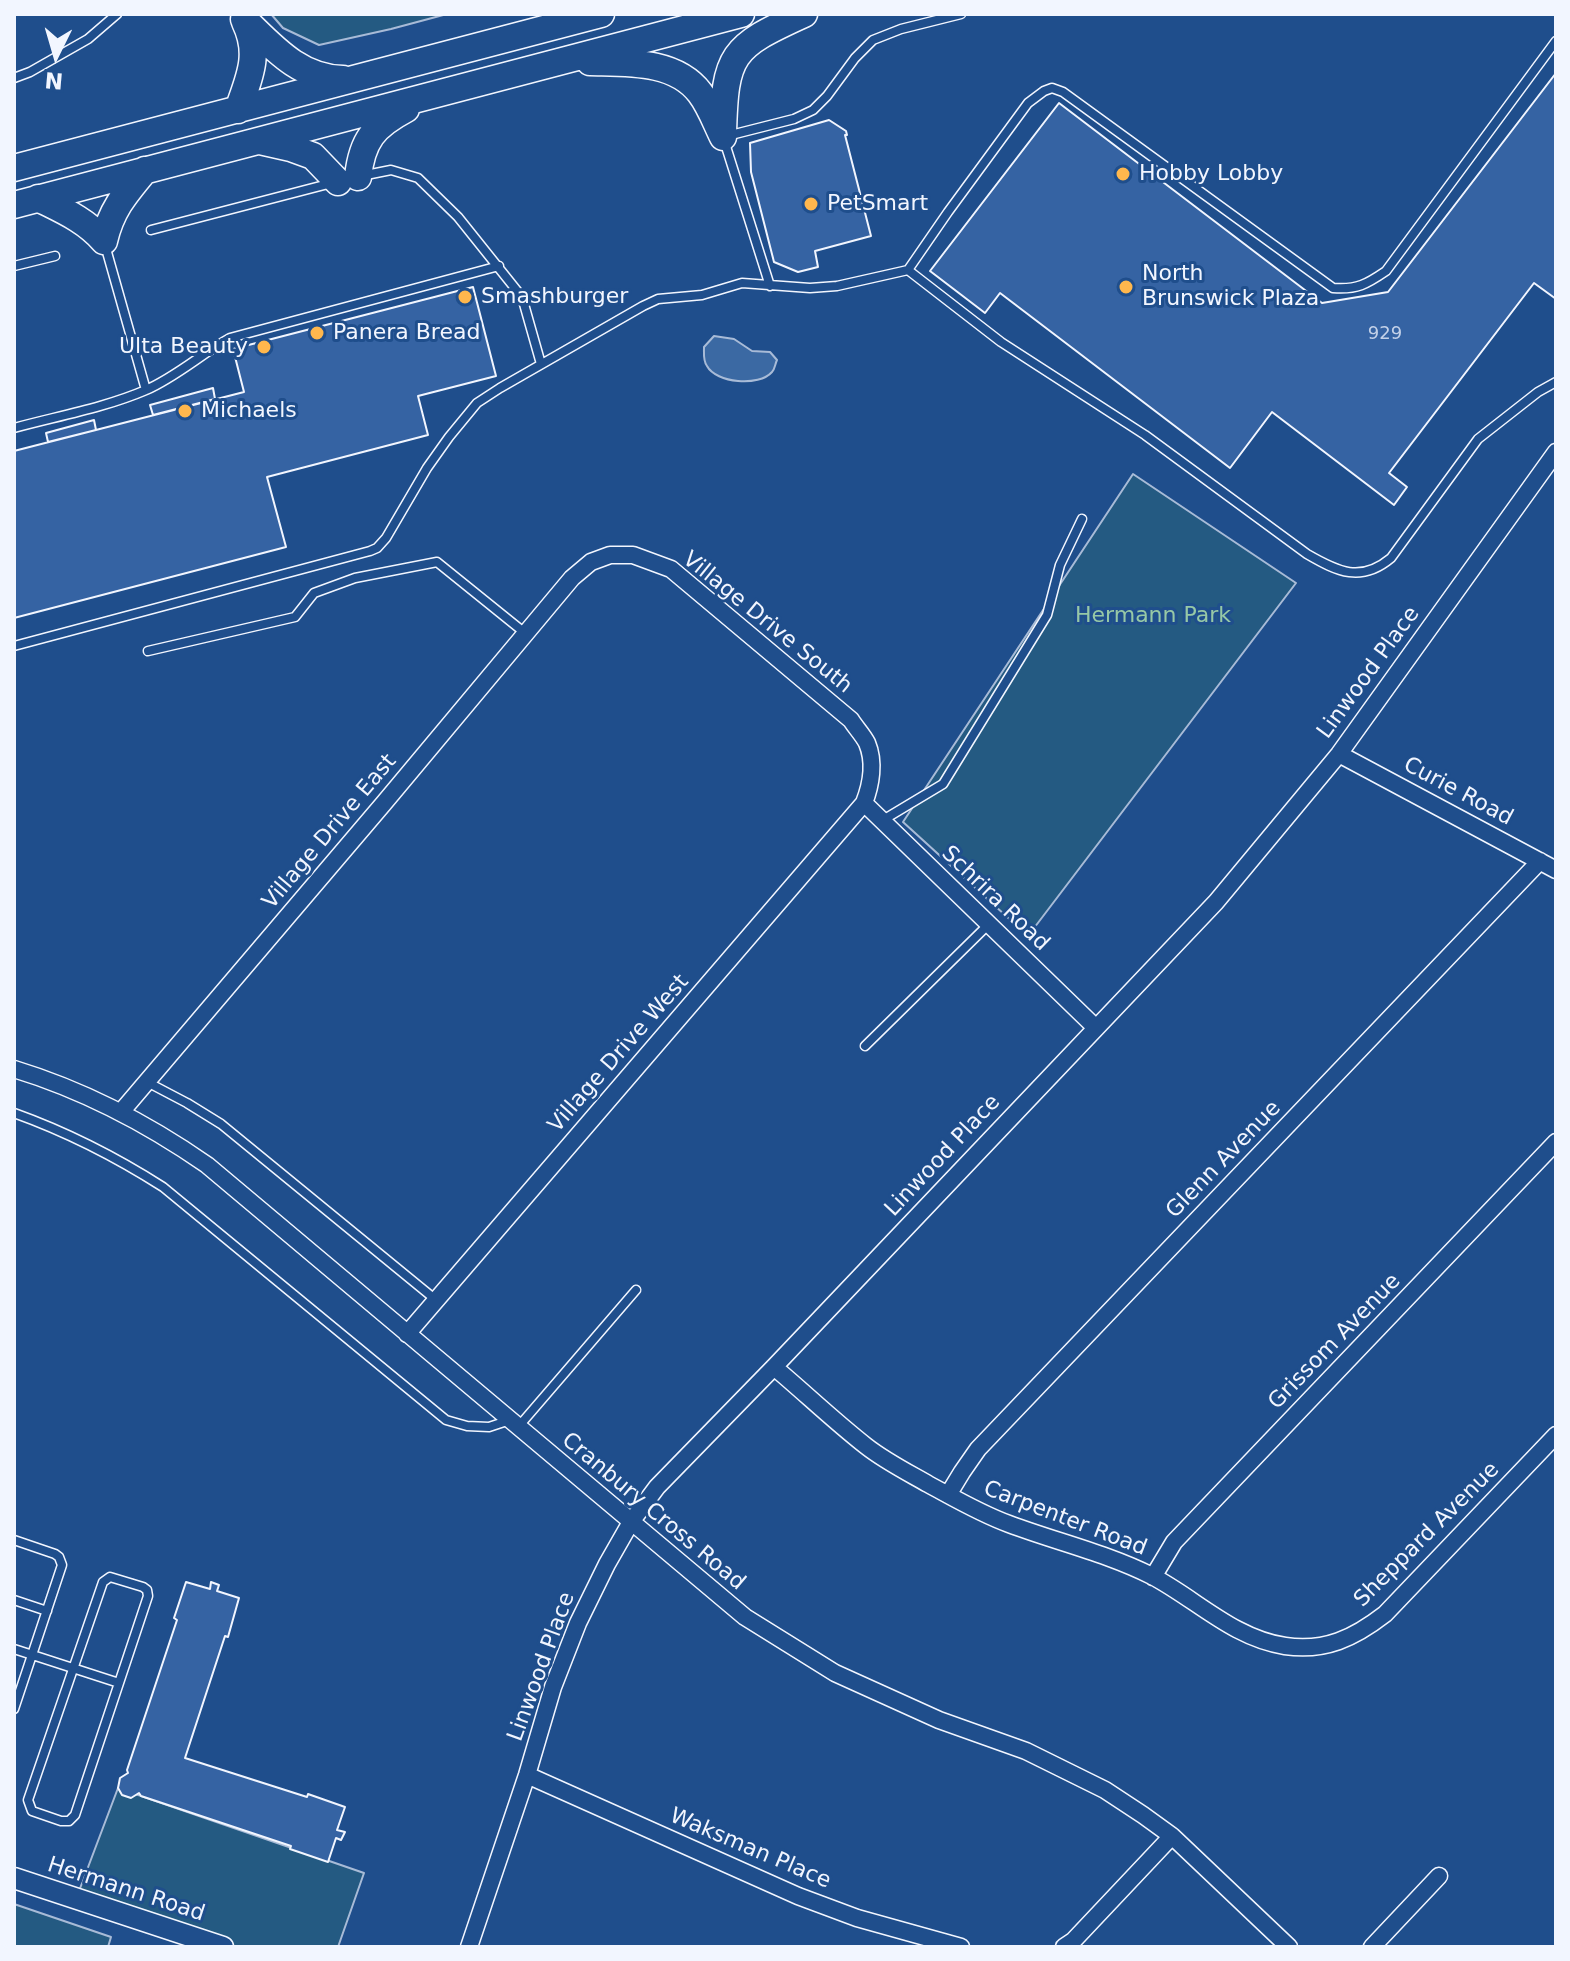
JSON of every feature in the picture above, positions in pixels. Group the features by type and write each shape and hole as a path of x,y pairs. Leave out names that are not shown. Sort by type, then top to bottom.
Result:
{"highway":[{"path":"14,165 62,156 569,19 601,14"},
{"path":"26,201 741,14"},
{"path":"723,137 725,84 736,57 760,35 804,14"},
{"path":"242,17 297,67 323,76 350,79"},
{"path":"238,110 254,54 252,39 242,17"},
{"path":"561,61 639,64 670,71 699,91 723,137"},
{"path":"256,141 313,156 348,179 368,140 383,121 433,94"},
{"path":"104,241 115,207 145,170"},
{"path":"26,201 85,223 104,241"}],"street":[{"name":"Linwood Place","path":"469,1947 553,1687 578,1623 631,1522 657,1487 1216,902 1339,754 1556,452"},
{"name":"Village Drive South","path":"572,578 591,562 610,555 633,555 671,569 851,720 867,744 871,786 864,803"},
{"name":"Village Drive East","path":"121,1112 572,578"},
{"name":"Curie Road","path":"1339,754 1556,870"},
{"name":"Schrira Road","path":"864,803 1095,1027"},
{"name":"Village Drive West","path":"407,1334 864,803"},
{"name":"Glenn Avenue","path":"948,1495 978,1449 1540,861"},
{"name":"Cranbury Cross Road","path":"14,1069 121,1112 207,1165 745,1617 835,1673 939,1720 1026,1751 1105,1790 1172,1836 1289,1947"},
{"name":"Grissom Avenue","path":"1153,1577 1174,1542 1556,1142"},
{"name":"Carpenter Road","path":"774,1367 868,1448 948,1495 1008,1524 1101,1554 1153,1577 1257,1640 1287,1646 1318,1646"},
{"name":"Sheppard Avenue","path":"1318,1646 1342,1641 1385,1614 1556,1435"},
{"name":"Waksman Place","path":"527,1775 798,1896 857,1918 961,1947"},
{"path":"1064,1947 1172,1836"},
{"path":"1372,1947 1439,1876"},
{"name":"Hermann Road","path":"14,1878 223,1947"}],"lane":[{"path":"14,78 88,39 117,14"},
{"path":"770,286 723,137 794,119 813,110 873,40 901,29 961,14"},
{"path":"14,646 377,548 434,458 477,403 658,299 702,295 742,283 810,288 837,286 908,270 1028,103 1052,88 1063,92 1333,288 1350,289 1367,284 1386,271 1556,41"},
{"path":"151,230 391,170 418,178 458,217 522,297 541,364"},
{"path":"104,241 146,390"},
{"path":"14,266 55,256"},
{"path":"14,428 120,400 146,390 230,338 499,266"},
{"path":"908,270 1001,342 1145,435 1307,554 1346,572 1364,573 1378,569 1391,558 1478,439 1538,392 1556,382"},
{"path":"883,820 943,784 1047,615 1060,565 1082,519"},
{"path":"148,651 295,617 314,593 355,578 437,562 526,633"},
{"path":"865,1046 990,924"},
{"path":"147,1082 221,1124 436,1300"},
{"path":"14,1113 90,1145 163,1187 446,1420 467,1426 514,1423 636,1290"},
{"path":"14,1540 55,1554 59,1557 61,1569 14,1709"},
{"path":"114,1577 147,1590 148,1596 75,1815 69,1821 61,1821 32,1811 28,1800 73,1668 104,1580 114,1577"},
{"path":"14,1600 47,1611"},
{"path":"14,1649 119,1683"}],"green space":[{"path":"271,14 447,14 319,45 283,28"},
{"name":"Hermann Park","path":"1133,474 1296,583 1028,936 903,822"},
{"path":"118,1788 364,1873 338,1947 223,1947 76,1899"},
{"path":"14,1904 111,1937 108,1947 14,1947"}],"shaded area":[{"path":"714,336 734,339 752,351 770,352 777,360 773,371 766,377 748,381 728,379 712,372 704,360 704,347"}],"building":[{"name":"North Brunswick Plaza","path":"1556,73 1556,299 1534,283 1389,473 1407,487 1394,505 1272,412 1230,468 1000,293 985,313 930,271 1059,103 1322,303 1388,292"},
{"name":"PetSmart","path":"829,120 846,131 871,236 815,251 818,267 798,272 774,262 751,172 750,143"},
{"path":"473,287 496,376 418,396 428,435 267,477 286,547 14,618 14,451 244,392 233,349"},
{"path":"213,388 215,399 153,415 150,405"},
{"path":"94,420 96,430 48,442 46,433"},
{"path":"186,1582 210,1589 211,1582 219,1585 217,1591 239,1598 185,1758 345,1807 337,1830 345,1832 341,1840 336,1838 328,1862 139,1793 131,1798 122,1795 118,1788 120,1778 128,1773 177,1620 174,1618"}],"place":[{"name":"Hobby Lobby","path":"1123,174"},
{"name":"PetSmart","path":"811,204"},
{"name":"North Brunswick Plaza","path":"1126,287"},
{"name":"Smashburger","path":"465,297"},
{"name":"Panera Bread","path":"317,333"},
{"name":"Ulta Beauty","path":"264,347"},
{"name":"Michaels","path":"185,411"}]}
